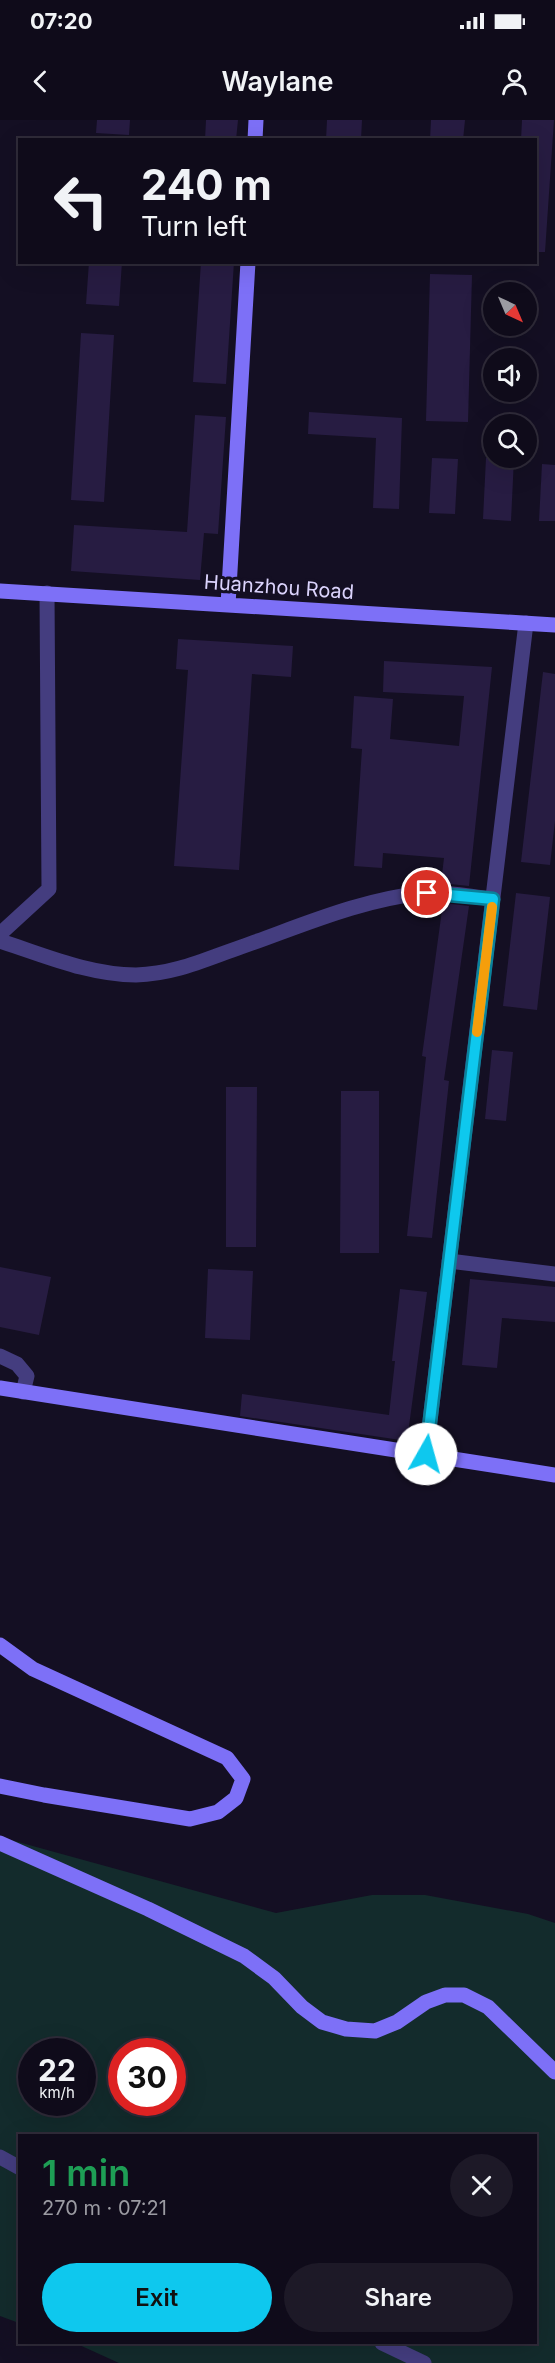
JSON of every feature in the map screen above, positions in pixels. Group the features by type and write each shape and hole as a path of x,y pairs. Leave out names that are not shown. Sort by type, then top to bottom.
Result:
{"street":[{"path":"255,138 256,120"},
{"path":"228,605 248,264"},
{"name":"Huanzhou Road","path":"0,591 555,625"},
{"path":"0,934 49,889 47,593"},
{"path":"426,1454 525,623"},
{"path":"0,941 102,972 156,973 192,966 368,902 427,893 493,899"},
{"path":"449,1261 555,1274"},
{"path":"0,1356 17,1364 27,1376 23,1392"},
{"path":"0,1388 555,1475"},
{"path":"0,1645 33,1669 227,1758 243,1779 236,1798 218,1812 190,1819 0,1786"},
{"path":"0,1843 148,1909 244,1956 274,1978 302,2007 322,2022 346,2029 375,2031 397,2022 426,2001 445,1995 464,1995 488,2007 555,2072"},
{"path":"0,2157 18,2168"},
{"path":"384,2344 424,2363"}],"green space":[{"path":"0,1837 276,1913 372,1895 425,1895 528,1914 555,1923 555,2363 119,2363 77,2344 537,2344 537,2134 18,2134 18,2323 0,2316"}],"building":[{"path":"97,120 130,120 129,135 96,133"},
{"path":"206,120 238,120 236,138 205,138"},
{"path":"327,120 362,120 361,138 326,138"},
{"path":"431,120 465,120 463,138 430,138"},
{"path":"522,120 554,120 545,252 537,252 537,138 521,138"},
{"path":"89,264 122,264 119,306 86,304"},
{"path":"201,264 234,264 226,384 193,382"},
{"path":"430,274 472,275 468,422 426,421"},
{"path":"81,333 114,335 104,502 71,500"},
{"path":"309,412 402,418 399,509 373,508 376,438 308,434"},
{"path":"195,415 226,417 218,534 204,533 200,580 71,571 74,525 187,532"},
{"path":"432,458 458,459 455,514 429,513"},
{"path":"542,464 555,465 555,521 539,521"},
{"path":"486,468 514,468 511,521 483,519"},
{"path":"178,639 293,646 291,677 252,674 239,870 174,866 188,670 176,669"},
{"path":"384,661 492,667 469,886 441,883 444,858 383,853 382,868 354,866 362,749 351,748 354,696 393,699 390,739 459,746 464,696 383,692"},
{"path":"543,672 555,674 555,821 550,865 521,862"},
{"path":"516,893 550,897 537,1010 503,1006"},
{"path":"443,903 469,906 444,1080 449,1081 432,1238 407,1236 426,1057 422,1056"},
{"path":"492,1050 513,1052 506,1121 485,1119"},
{"path":"226,1087 257,1087 256,1247 226,1247"},
{"path":"341,1091 379,1091 379,1253 340,1253"},
{"path":"0,1267 51,1277 39,1335 0,1327"},
{"path":"208,1269 253,1271 250,1340 205,1338"},
{"path":"470,1279 555,1287 555,1322 502,1318 497,1368 462,1365"},
{"path":"400,1289 427,1292 407,1441 240,1416 242,1394 389,1415"}],"slow traffic":[{"path":"477,1032 492,907"}],"route":[{"path":"426,1454 493,899 427,893"}]}
